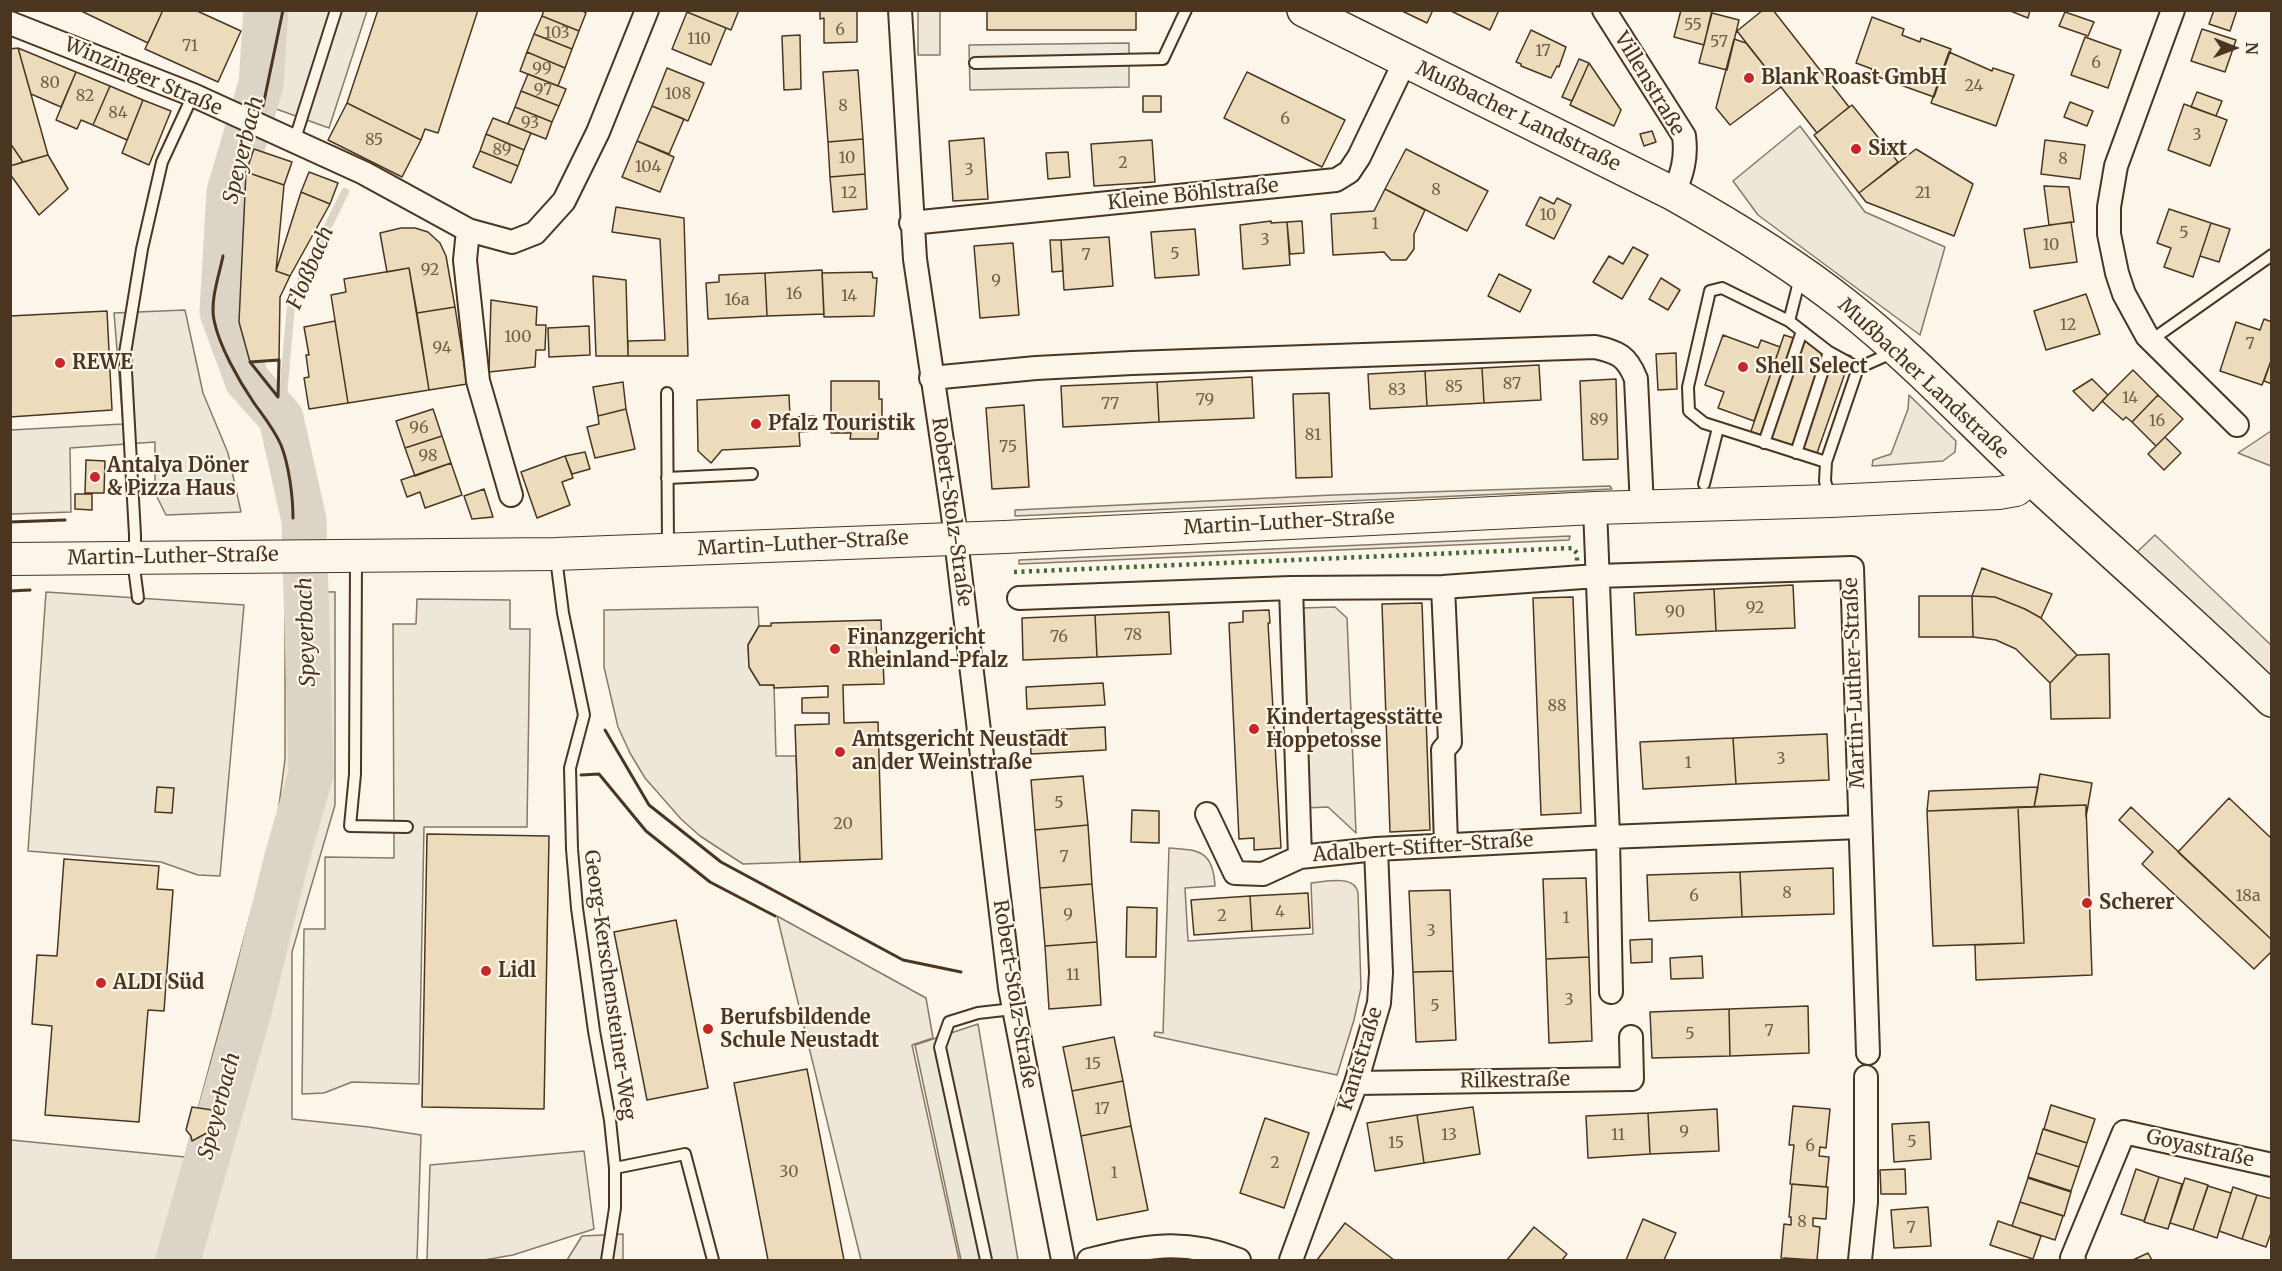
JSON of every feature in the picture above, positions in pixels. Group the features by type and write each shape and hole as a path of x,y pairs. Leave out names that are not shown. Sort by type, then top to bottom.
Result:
{"main road":[{"name":"Mußbacher Landstraße","path":"1304,10 1674,194 1721,221 1801,273 1845,305 1898,351 2031,478 2271,700"}],"street":[{"name":"Winzinger Straße","path":"10,23 193,95 342,163 468,230 512,242 535,233 564,201 598,132 647,10"},
{"name":"Robert-Stolz-Straße","path":"900,10 911,222 931,378 953,515 1013,1009 1063,1260"},
{"name":"Villenstraße","path":"1604,10 1684,136 1686,151 1684,167 1674,194"},
{"path":"2173,10 2116,166 2109,207 2109,234 2124,294 2150,341 2238,425"},
{"name":"Kleine Böhlstraße","path":"911,222 1336,180 1349,172 1359,157 1405,61"},
{"path":"468,230 465,260 478,381 511,495"},
{"path":"931,378 1036,368 1132,363 1595,347 1614,351 1624,358 1632,368 1636,380 1642,507"},
{"name":"Martin-Luther-Straße","path":"10,559 556,555 1005,537 1595,508 1999,493 2016,490 2031,478"},
{"path":"1595,508 1608,837 1611,992"},
{"name":"Martin-Luther-Straße","path":"1019,598 1291,588 1443,586 1597,576 1851,568 1868,1053"},
{"path":"1443,586 1450,742 1443,750 1446,845"},
{"path":"1291,588 1300,857"},
{"name":"Adalbert-Stifter-Straße","path":"1207,814 1235,873 1263,874 1300,857 1376,849 1860,827"},
{"name":"Kantstraße","path":"1291,1260 1356,1083 1379,1003 1381,973 1376,849"},
{"name":"Rilkestraße","path":"1356,1083 1632,1079 1631,1037"},
{"path":"1860,1260 1866,1202 1866,1077"},
{"name":"Goyastraße","path":"2074,1260 2124,1132 2271,1165"},
{"path":"1089,1260 1138,1248 1170,1246 1196,1247 1239,1260"}],"lane":[{"path":"294,142 336,10"},
{"path":"975,63 1163,59 1186,10"},
{"path":"138,598 125,353 142,249 162,162 193,95"},
{"path":"2150,341 2271,255"},
{"path":"1789,321 1801,273"},
{"path":"1826,462 1704,423 1689,411 1688,387 1710,291 1722,288 1789,321 1829,352 1857,368"},
{"path":"1764,443 1802,332"},
{"path":"1831,501 1825,481 1826,462 1857,368 1898,351"},
{"path":"1796,453 1829,352"},
{"path":"667,393 668,550"},
{"path":"1704,484 1718,428"},
{"path":"667,478 752,474"},
{"name":"Georg-Kerschensteiner-Weg","path":"556,555 563,613 584,715 570,768 572,849 577,908 594,1031 610,1120 615,1168 615,1208 607,1260"},
{"path":"356,556 355,774 350,826 407,827"},
{"path":"986,1260 940,1047 949,1022 978,1013 1013,1009"},
{"path":"615,1168 685,1154 712,1260"}],"shaded area":[{"path":"247,11 260,11 253,91 240,88"},
{"path":"287,11 367,11 329,128 268,106"},
{"path":"918,11 940,11 940,55 918,55"},
{"path":"1129,43 1129,87 970,90 969,45"},
{"path":"1800,126 1865,212 1945,247 1920,335 1758,215 1733,181"},
{"path":"185,310 203,393 228,453 241,512 166,515 155,493 155,442 70,448 71,512 11,514 11,430 123,424 114,313"},
{"path":"1909,395 1956,441 1955,452 1943,461 1872,466 1873,460 1891,454 1908,409"},
{"path":"2271,431 2271,466 2238,453"},
{"path":"1610,486 1612,489 1015,516 1015,510 1333,495"},
{"path":"2155,535 2271,645 2271,684 2136,553"},
{"path":"1570,536 1569,540 1019,564 1019,560"},
{"path":"285,591 335,592 335,805 292,952 292,1119 421,1135 417,1260 11,1260 11,1140 185,1157 278,813 285,759"},
{"path":"46,592 244,605 220,876 198,875 161,862 28,851"},
{"path":"417,599 510,600 510,629 530,629 527,827 424,827 419,1084 352,1082 324,1093 302,1094 304,929 325,929 325,857 394,858 393,624 416,624"},
{"path":"758,607 759,626 748,645 749,667 760,685 774,685 776,756 796,756 800,862 743,864 700,836 681,819 645,778 630,753 618,727 604,667 604,610"},
{"path":"1335,607 1347,618 1356,833 1328,807 1305,808 1301,608"},
{"path":"1169,848 1189,850 1203,855 1208,859 1214,874 1215,886 1185,888 1188,941 1313,934 1311,883 1339,880 1356,887 1361,988 1337,1075 1154,1036 1155,1032 1163,1033"},
{"path":"777,916 926,998 933,1038 912,1045 959,1260 861,1260"},
{"path":"978,1024 1018,1260 961,1260 915,1045"},
{"path":"584,1151 594,1229 513,1255 484,1260 427,1260 430,1165"},
{"path":"623,1234 623,1260 567,1260 582,1236"}],"building":[{"path":"79,10 163,10 148,43"},
{"path":"163,10 195,10 241,31 218,82 145,49"},
{"path":"378,10 478,10 438,133 425,129 421,140 347,103"},
{"path":"544,10 581,10 586,13 579,31 542,16"},
{"path":"688,10 739,10 731,30 687,12"},
{"path":"820,10 857,10 857,42 824,43 824,18 820,19"},
{"path":"987,10 1136,10 1136,30 987,30"},
{"path":"1400,10 1433,10 1427,23"},
{"path":"1449,10 1499,10 1490,30"},
{"path":"1681,10 1712,10 1704,45 1674,37"},
{"path":"1763,10 1773,10 1849,107 1817,133 1737,31"},
{"path":"2008,10 2030,10 2028,18"},
{"path":"2214,10 2237,10 2230,31 2209,24"},
{"path":"687,12 726,28 711,65 672,49"},
{"path":"2065,12 2094,22 2088,36 2059,26"},
{"path":"1712,13 1739,20 1727,70 1699,63"},
{"path":"542,16 579,31 572,49 534,34"},
{"path":"1872,17 1904,29 1902,35 1920,42 1921,38 1951,49 1934,97 1870,74 1872,69 1856,63"},
{"path":"2202,29 2236,40 2225,72 2191,61"},
{"path":"1531,30 1566,47 1559,67 1557,66 1551,78 1516,62"},
{"path":"534,34 572,49 565,68 527,52"},
{"path":"800,35 801,89 784,90 782,36"},
{"path":"2085,37 2121,50 2108,88 2071,75"},
{"name":"Blank Roast GmbH","path":"1734,39 1746,43 1781,87 1730,125 1716,108"},
{"path":"18,48 76,72 61,107 31,94"},
{"path":"18,48 48,155 23,162 10,143 10,49"},
{"path":"527,52 565,68 558,86 520,71"},
{"path":"1949,52 1992,71 1993,68 2014,75 1996,126 1931,103"},
{"path":"1579,59 1589,63 1572,101 1562,97"},
{"path":"1589,63 1621,110 1614,126 1570,105"},
{"path":"667,68 704,83 688,121 652,106"},
{"path":"858,70 863,139 828,142 823,72"},
{"path":"76,72 110,86 93,125 81,120 77,129 56,120"},
{"path":"1247,72 1345,120 1322,167 1224,118"},
{"path":"528,74 566,89 559,106 521,91"},
{"path":"110,86 143,100 127,140 93,125"},
{"path":"521,91 559,106 552,122 515,107"},
{"path":"2197,92 2222,101 2216,116 2191,107"},
{"path":"1143,96 1161,96 1161,112 1143,112"},
{"path":"143,100 171,111 149,165 122,153"},
{"path":"2070,102 2093,111 2087,126 2064,117"},
{"path":"347,103 421,140 402,177 328,140"},
{"path":"2184,104 2227,120 2210,166 2168,150"},
{"name":"Sixt","path":"1852,105 1898,162 1859,193 1814,135"},
{"path":"652,106 684,119 669,154 637,141"},
{"path":"515,107 552,122 546,139 508,124"},
{"path":"493,118 531,133 524,150 486,134"},
{"path":"1652,131 1656,142 1644,146 1640,134"},
{"path":"486,134 524,150 518,166 480,151"},
{"path":"984,138 988,199 953,201 949,141"},
{"path":"863,139 865,174 830,177 828,142"},
{"path":"1152,140 1155,182 1094,186 1091,144"},
{"path":"2045,140 2085,145 2080,179 2041,174"},
{"path":"637,141 674,157 660,192 622,177"},
{"path":"10,143 23,162 10,166"},
{"path":"254,149 292,162 284,185 246,172"},
{"path":"1406,149 1488,191 1467,231 1385,189"},
{"path":"1916,149 1973,184 1954,236 1866,202 1859,193"},
{"path":"480,151 518,166 511,183 473,167"},
{"path":"1068,152 1070,177 1048,179 1046,153"},
{"path":"48,155 68,189 39,215 10,174 10,166"},
{"path":"246,172 284,185 276,271 290,276 280,297 279,360 250,362 239,322"},
{"path":"309,172 338,183 330,204 301,192"},
{"path":"865,174 867,209 833,212 830,177"},
{"path":"2044,186 2069,187 2074,222 2049,225"},
{"path":"1385,189 1425,210 1414,234 1414,249 1406,260 1391,260 1384,252 1333,255 1331,214 1374,211"},
{"path":"301,192 330,204 290,276 276,271"},
{"path":"1540,197 1554,204 1557,198 1571,205 1554,239 1526,225"},
{"path":"616,207 684,218 688,356 628,356 628,341 665,340 660,239 612,232"},
{"path":"2169,209 2211,223 2193,277 2164,267 2171,248 2157,243"},
{"path":"1271,221 1271,223 1287,222 1290,265 1243,269 1240,225"},
{"path":"1302,221 1304,253 1290,254 1287,222"},
{"path":"2071,222 2077,262 2030,268 2024,229"},
{"path":"2211,223 2230,229 2219,262 2200,256"},
{"path":"401,228 415,228 428,232 440,243 446,256 455,307 417,313 409,268 387,272 380,233"},
{"path":"1195,229 1199,275 1155,278 1151,232"},
{"path":"1109,237 1113,286 1064,290 1061,240"},
{"path":"1050,240 1061,240 1063,271 1052,272"},
{"path":"1013,243 1019,315 980,318 974,246"},
{"path":"1633,247 1648,255 1622,299 1593,282 1609,256 1623,264"},
{"path":"409,268 429,390 348,403 331,295 346,292 344,279"},
{"path":"822,270 824,314 767,316 765,273"},
{"path":"872,272 873,278 877,278 874,316 824,317 822,273"},
{"path":"765,273 767,316 708,319 706,283 719,282 719,275"},
{"path":"1499,274 1531,290 1520,312 1488,296"},
{"path":"593,276 626,280 628,356 596,356"},
{"path":"1661,278 1680,290 1668,310 1649,299"},
{"path":"2086,294 2100,334 2046,350 2034,311"},
{"path":"491,300 537,307 536,325 546,325 545,350 536,350 535,367 489,372"},
{"path":"455,307 467,384 429,390 417,313"},
{"name":"REWE","path":"107,311 112,410 10,417 10,316"},
{"path":"2264,319 2272,322 2272,358 2262,385 2220,371 2236,322 2260,330"},
{"path":"335,321 348,403 309,409 304,378 309,377 306,355 309,355 304,327"},
{"path":"589,326 590,355 549,357 548,328"},
{"name":"Shell Select","path":"1723,335 1758,348 1761,340 1780,347 1754,421 1718,408 1724,392 1705,385"},
{"path":"1784,335 1851,356 1816,456 1750,434"},
{"path":"1676,353 1677,389 1658,390 1656,354"},
{"path":"2272,358 2272,384 2264,381"},
{"path":"1539,365 1541,400 1484,403 1482,368"},
{"path":"1482,368 1484,403 1427,406 1425,371"},
{"path":"2133,370 2158,395 2132,422 2126,417 2123,420 2102,401"},
{"path":"1425,371 1427,406 1370,409 1368,374"},
{"path":"1252,377 1254,418 1159,422 1157,382"},
{"path":"1616,379 1618,459 1583,460 1580,381"},
{"path":"2092,379 2108,395 2093,411 2073,391"},
{"path":"831,381 879,381 882,420 879,420 878,439 850,439 851,433 831,433"},
{"path":"623,382 626,409 598,416 593,387"},
{"path":"1157,382 1159,422 1063,427 1061,386"},
{"path":"1329,393 1332,477 1296,478 1293,394"},
{"name":"Pfalz Touristik","path":"789,395 790,417 814,416 814,431 799,432 800,446 722,450 711,463 698,451 697,400"},
{"path":"2158,395 2183,419 2156,446 2132,422"},
{"path":"1024,405 1029,487 992,489 986,408"},
{"path":"433,409 442,436 405,448 396,421"},
{"path":"626,409 635,449 595,458 587,427 599,424 598,416"},
{"path":"442,436 451,463 415,476 405,448"},
{"path":"2165,437 2181,453 2164,470 2148,454"},
{"path":"585,452 590,469 572,474 565,456"},
{"path":"565,456 573,478 562,482 570,505 537,518 521,472"},
{"name":"Antalya Döner & Pizza Haus","path":"86,460 105,461 104,493 85,493"},
{"path":"451,463 462,495 425,508 420,492 407,497 401,480"},
{"path":"484,489 493,517 472,519 464,496"},
{"path":"75,494 92,494 92,510 75,509"},
{"path":"1982,568 2052,594 2041,618 1995,597 1972,596"},
{"path":"1793,585 1795,628 1716,631 1714,589"},
{"path":"1714,589 1716,631 1636,635 1634,593"},
{"path":"1919,596 1972,596 1973,637 1919,637"},
{"path":"1972,596 1995,597 2025,609 2041,618 2077,655 2050,683 2016,649 1996,640 1973,637"},
{"path":"1573,597 1581,813 1541,815 1533,598"},
{"path":"1422,603 1430,830 1390,832 1382,604"},
{"name":"Kindertagesstätte Hoppetosse","path":"1269,610 1281,848 1254,850 1254,838 1239,839 1229,623 1243,622 1243,611"},
{"path":"1169,612 1171,654 1097,657 1095,615"},
{"path":"1095,615 1097,657 1023,660 1022,618"},
{"path":"881,620 882,644 876,644 877,659 883,659 884,684 843,685 844,723 878,722 882,859 800,862 795,725 829,724 829,713 802,713 802,698 828,697 828,686 774,688 774,685 760,685 749,667 748,645 759,626 771,626 771,623"},
{"path":"2109,654 2110,718 2051,719 2050,683 2077,655"},
{"path":"1103,683 1105,705 1027,709 1026,687"},
{"path":"1105,727 1106,750 1031,754 1030,731"},
{"path":"1827,734 1829,780 1736,784 1733,738"},
{"path":"1733,738 1736,784 1643,789 1640,742"},
{"path":"2040,774 2092,783 2086,817 2086,805 2034,807"},
{"path":"1083,776 1088,825 1035,830 1031,780"},
{"path":"157,787 174,788 172,813 155,812"},
{"path":"2038,787 2034,807 1927,811 1929,791"},
{"path":"2229,798 2272,839 2272,940 2178,852"},
{"path":"2086,805 2092,975 1976,980 1975,945 2024,943 2018,807"},
{"path":"2018,807 2024,943 1933,946 1927,811"},
{"path":"2131,807 2272,940 2272,951 2254,969 2142,864 2153,852 2119,820"},
{"path":"1132,810 1159,811 1159,843 1131,842"},
{"path":"1088,825 1092,884 1040,888 1035,830"},
{"name":"Lidl","path":"427,834 549,836 544,1109 422,1107"},
{"name":"ALDI Süd","path":"64,859 159,866 157,889 173,890 164,1011 148,1010 139,1122 45,1115 52,1026 32,1024 37,955 57,956"},
{"path":"1833,868 1834,914 1742,917 1740,872"},
{"path":"1740,872 1742,917 1649,921 1647,875"},
{"path":"1586,878 1589,957 1546,959 1543,879"},
{"path":"1092,884 1097,942 1045,946 1040,888"},
{"path":"1450,890 1453,971 1413,972 1409,891"},
{"path":"1308,893 1310,928 1252,931 1250,896"},
{"path":"1250,896 1252,931 1194,935 1191,900"},
{"path":"1127,907 1157,908 1156,957 1126,957"},
{"path":"676,920 708,1088 647,1100 614,932"},
{"path":"1652,939 1652,962 1631,963 1630,940"},
{"path":"1097,942 1101,1005 1049,1009 1045,946"},
{"path":"1702,956 1703,978 1671,979 1670,958"},
{"path":"1589,957 1592,1041 1549,1043 1546,959"},
{"path":"1453,971 1456,1040 1416,1042 1413,972"},
{"path":"1808,1006 1809,1053 1730,1056 1729,1009"},
{"path":"1729,1009 1730,1056 1652,1058 1650,1012"},
{"path":"1114,1037 1123,1081 1072,1091 1063,1047"},
{"path":"807,1069 844,1260 768,1260 734,1083"},
{"path":"1123,1081 1131,1126 1081,1136 1072,1091"},
{"path":"2051,1105 2095,1119 2087,1143 2044,1129"},
{"path":"1793,1106 1830,1109 1826,1148 1820,1147 1819,1156 1829,1157 1826,1187 1790,1184 1794,1145 1789,1145"},
{"path":"192,1107 219,1111 214,1129 192,1141 186,1130"},
{"path":"1473,1107 1480,1154 1424,1163 1417,1115"},
{"path":"1717,1109 1719,1151 1650,1154 1648,1113"},
{"path":"1648,1113 1650,1154 1588,1158 1586,1116"},
{"path":"1417,1115 1424,1163 1375,1171 1367,1123"},
{"path":"1265,1118 1309,1133 1284,1208 1240,1193"},
{"path":"1929,1122 1931,1159 1894,1162 1892,1124"},
{"path":"1131,1126 1148,1210 1097,1220 1081,1136"},
{"path":"2043,1129 2087,1143 2079,1167 2036,1153"},
{"path":"2036,1153 2079,1167 2071,1191 2028,1177"},
{"path":"1905,1169 1906,1194 1881,1194 1880,1170"},
{"path":"2136,1169 2159,1177 2144,1221 2121,1214"},
{"path":"2159,1177 2182,1184 2168,1229 2144,1222"},
{"path":"2028,1178 2071,1192 2064,1216 2020,1202"},
{"path":"2185,1178 2208,1185 2193,1230 2170,1223"},
{"path":"1792,1184 1828,1187 1826,1219 1813,1218 1813,1226 1820,1227 1817,1260 1781,1258 1784,1224 1791,1225 1791,1217 1789,1217"},
{"path":"2208,1186 2231,1193 2217,1238 2193,1230"},
{"path":"2233,1187 2257,1195 2242,1239 2219,1231"},
{"path":"2257,1195 2272,1199 2272,1230 2266,1247 2242,1239"},
{"path":"2020,1202 2063,1216 2055,1240 2012,1226"},
{"path":"1928,1207 1931,1246 1894,1248 1891,1210"},
{"path":"1643,1219 1676,1233 1664,1260 1626,1260"},
{"path":"1998,1221 2041,1236 2033,1259 1990,1245"},
{"path":"1345,1223 1394,1260 1317,1260"},
{"path":"1534,1227 1567,1254 1562,1260 1507,1260"},
{"path":"2148,1253 2152,1260 2133,1260"},
{"path":"1784,1258 1814,1260 1784,1260"}],"waterway":[{"name":"Speyerbach","path":"178,1260 249,1011 287,857 311,774 304,520 281,418 247,380 222,312 229,192 261,84 266,10"},
{"name":"Floßbach","path":"281,418 291,306 345,192"}],"hedge":[{"path":"1014,572 1572,548 1577,553 1577,562"}],"wall":[{"path":"263,106 283,10"},
{"path":"223,256 213,304 214,320 225,352 236,374 281,445 290,481 293,518"},
{"path":"279,360 278,397 250,362 279,360"},
{"path":"10,522 65,520"},
{"path":"10,591 30,590"},
{"path":"605,730 649,805 721,862 903,960 961,972"},
{"path":"581,775 599,774 646,831 710,882 775,916"}],"place":[{"name":"Blank Roast GmbH","path":"1749,78"},
{"name":"Sixt","path":"1856,149"},
{"name":"REWE","path":"60,363"},
{"name":"Shell Select","path":"1743,367"},
{"name":"Pfalz Touristik","path":"756,424"},
{"name":"Antalya Döner & Pizza Haus","path":"95,477"},
{"name":"Finanzgericht Rheinland-Pfalz","path":"835,649"},
{"name":"Kindertagesstätte Hoppetosse","path":"1254,729"},
{"name":"Amtsgericht Neustadt an der Weinstraße","path":"840,752"},
{"name":"Scherer","path":"2087,903"},
{"name":"Lidl","path":"486,971"},
{"name":"ALDI Süd","path":"101,983"},
{"name":"Berufsbildende Schule Neustadt","path":"708,1029"}]}
